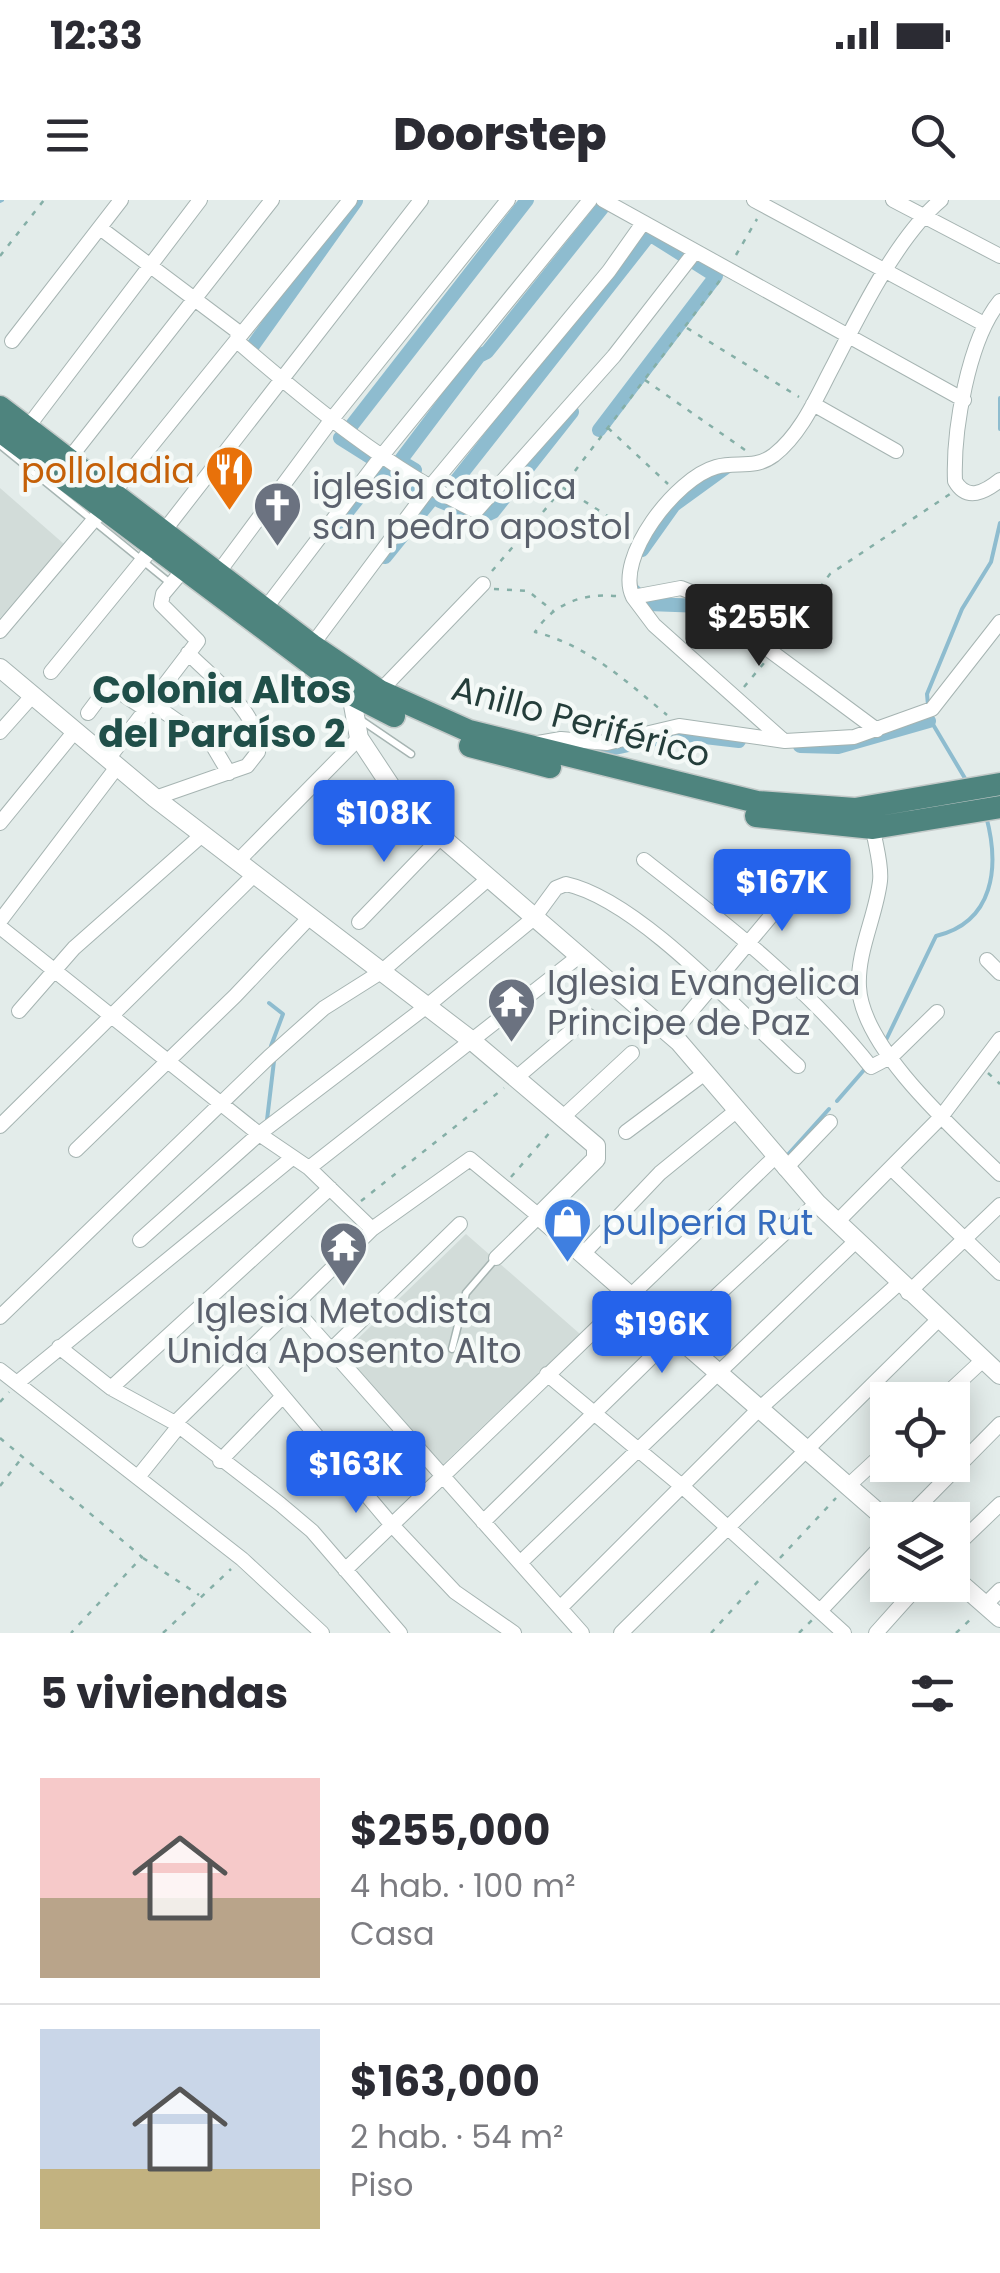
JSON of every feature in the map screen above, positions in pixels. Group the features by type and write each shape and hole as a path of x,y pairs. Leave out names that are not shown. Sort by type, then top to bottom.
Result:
{"highway":[{"name":"Anillo Periférico","path":"0,408 70,459 103,508"},
{"name":"Anillo Periférico","path":"0,431 153,547 178,576 422,730 503,756 747,815 872,828 1000,806"},
{"name":"Anillo Periférico","path":"153,547 218,573 312,644 362,695 453,726 709,792 822,808 890,805 1000,784"}],"street":[{"path":"12,341 121,200"},
{"path":"27,428 200,200"},
{"path":"70,459 272,200"},
{"path":"0,631 350,200"},
{"path":"52,672 421,200"},
{"path":"218,573 332,420 508,200"},
{"path":"603,200 691,258 727,271 964,400"},
{"path":"312,644 426,492 637,225 640,200"},
{"path":"893,200 927,210 1000,256"},
{"path":"759,203 984,324"},
{"path":"265,608 378,460 586,205"},
{"path":"784,741 654,625 626,582 657,514 678,493 716,467 762,461 797,430 882,272 927,210"},
{"path":"100,228 237,331 238,342 378,460 426,492 476,511 484,507 691,258"},
{"path":"1000,300 984,324 955,436 955,481 960,488 978,495 1000,480"},
{"path":"813,404 896,451"},
{"path":"178,576 162,604 197,635 188,653 147,705 112,763 0,924 110,1015 265,1130 372,1229"},
{"path":"483,584 362,695 360,738 386,784 440,838 679,1042 817,1203 903,1288 1000,1375"},
{"path":"638,596 681,588 690,592 876,730"},
{"path":"527,746 560,739 607,743 679,726 784,741 854,737 932,708 1000,622"},
{"path":"155,798 228,773 254,759 259,744 245,714 188,653"},
{"path":"0,668 253,876 471,1040 599,1152 496,1258"},
{"path":"88,713 109,685 213,746 228,773"},
{"path":"0,732 33,695"},
{"path":"0,823 75,731"},
{"path":"237,862 360,738"},
{"path":"872,828 881,878 859,988 868,1016 892,1056 941,1117 1000,1174"},
{"path":"19,1011 54,970 202,834"},
{"path":"360,922 440,838"},
{"path":"644,860 747,940 839,1026 871,1067 892,1056 937,1012"},
{"path":"0,1126 253,876"},
{"path":"0,1316 285,1042 324,1008 381,972 488,879"},
{"path":"140,1240 265,1130 534,918 556,888 566,884 582,888 624,912 798,1066"},
{"path":"682,1022 786,898"},
{"path":"76,1150 309,918"},
{"path":"308,1168 578,958"},
{"path":"986,960 1000,973"},
{"path":"516,1078 589,1016"},
{"path":"838,1222 941,1117 1000,1039"},
{"path":"563,1118 632,1053"},
{"path":"626,1132 705,1073"},
{"path":"583,1254 660,1173 736,1111"},
{"path":"344,1570 630,1295 830,1122"},
{"path":"17,1383 292,1158"},
{"path":"138,1477 177,1425 245,1350 372,1229 470,1159 870,1505"},
{"path":"890,1168 1000,1273"},
{"path":"112,1388 330,1188"},
{"path":"482,1522 672,1336 817,1203"},
{"path":"562,1606 758,1410 966,1239 1000,1205"},
{"path":"329,1352 460,1224"},
{"path":"520,1562 856,1242"},
{"path":"292,1306 582,1633"},
{"path":"621,1633 804,1448 938,1320"},
{"path":"59,1347 112,1388 177,1425 312,1531 400,1633"},
{"path":"245,1350 390,1524 456,1592 514,1633"},
{"path":"959,1382 983,1360"},
{"path":"0,1370 242,1559 322,1633"},
{"path":"547,1374 683,1487 844,1633"},
{"path":"220,1461 283,1396"},
{"path":"923,1502 1000,1424"},
{"path":"848,1486 870,1466"},
{"path":"970,1533 1000,1504"},
{"path":"820,1610 870,1557"},
{"path":"970,1591 993,1611 1000,1590"},
{"path":"876,1633 904,1602"}],"lane":[{"path":"0,445 103,508 153,547"},
{"path":"362,695 411,754"},
{"path":"452,1348 466,1293 496,1258"}],"path":[{"path":"0,256 44,200"},
{"path":"553,612 528,591 498,591 483,584 727,271 759,203"},
{"path":"686,327 813,404"},
{"path":"644,379 762,461"},
{"path":"607,427 678,493"},
{"path":"561,486 643,540"},
{"path":"736,696 830,574 915,514 960,488"},
{"path":"638,596 596,594 574,599 553,612 536,632 564,639 586,652 679,726"},
{"path":"352,1208 516,1078"},
{"path":"504,1186 563,1118"},
{"path":"0,1438 142,1557 201,1596"},
{"path":"0,1486 23,1457"},
{"path":"72,1633 142,1557"},
{"path":"163,1633 242,1559"},
{"path":"799,1633 820,1610"},
{"path":"956,1633 993,1611"}],"shaded area":[{"path":"0,488 64,544 0,618"},
{"path":"466,1234 580,1334 439,1468 340,1356"}],"waterway":[{"path":"352,425 527,200"},
{"path":"252,347 356,201"},
{"path":"415,470 400,461 479,356 487,352 603,207"},
{"path":"599,430 716,276 643,230"},
{"path":"572,412 493,512 448,491 650,234"},
{"path":"1000,398 1000,429"},
{"path":"340,438 440,501 480,518 493,512"},
{"path":"642,550 674,505 729,465"},
{"path":"339,522 384,466"},
{"path":"385,557 432,499"},
{"path":"928,705 927,694 962,609 991,562 1000,523"},
{"path":"633,590 648,604 703,606 714,613"},
{"path":"928,716 966,780"},
{"path":"800,746 838,747 929,721"},
{"path":"592,753 679,734 739,741"},
{"path":"886,1040 936,936 970,919 988,890 992,854 986,816"},
{"path":"269,1003 283,1014 271,1046"},
{"path":"267,1120 274,1061"},
{"path":"837,1101 864,1070"},
{"path":"784,1159 829,1109"}],"place":[{"name":"polloladia","path":"230,512"},
{"name":"iglesia catolica san pedro apostol","path":"277,548"},
{"name":"Iglesia Evangelica Principe de Paz","path":"512,1044"},
{"name":"pulperia Rut","path":"567,1264"},
{"name":"Iglesia Metodista Unida Aposento Alto","path":"344,1288"}],"district":[{"name":"Colonia Altos del Paraíso 2","path":"222,711"}]}
